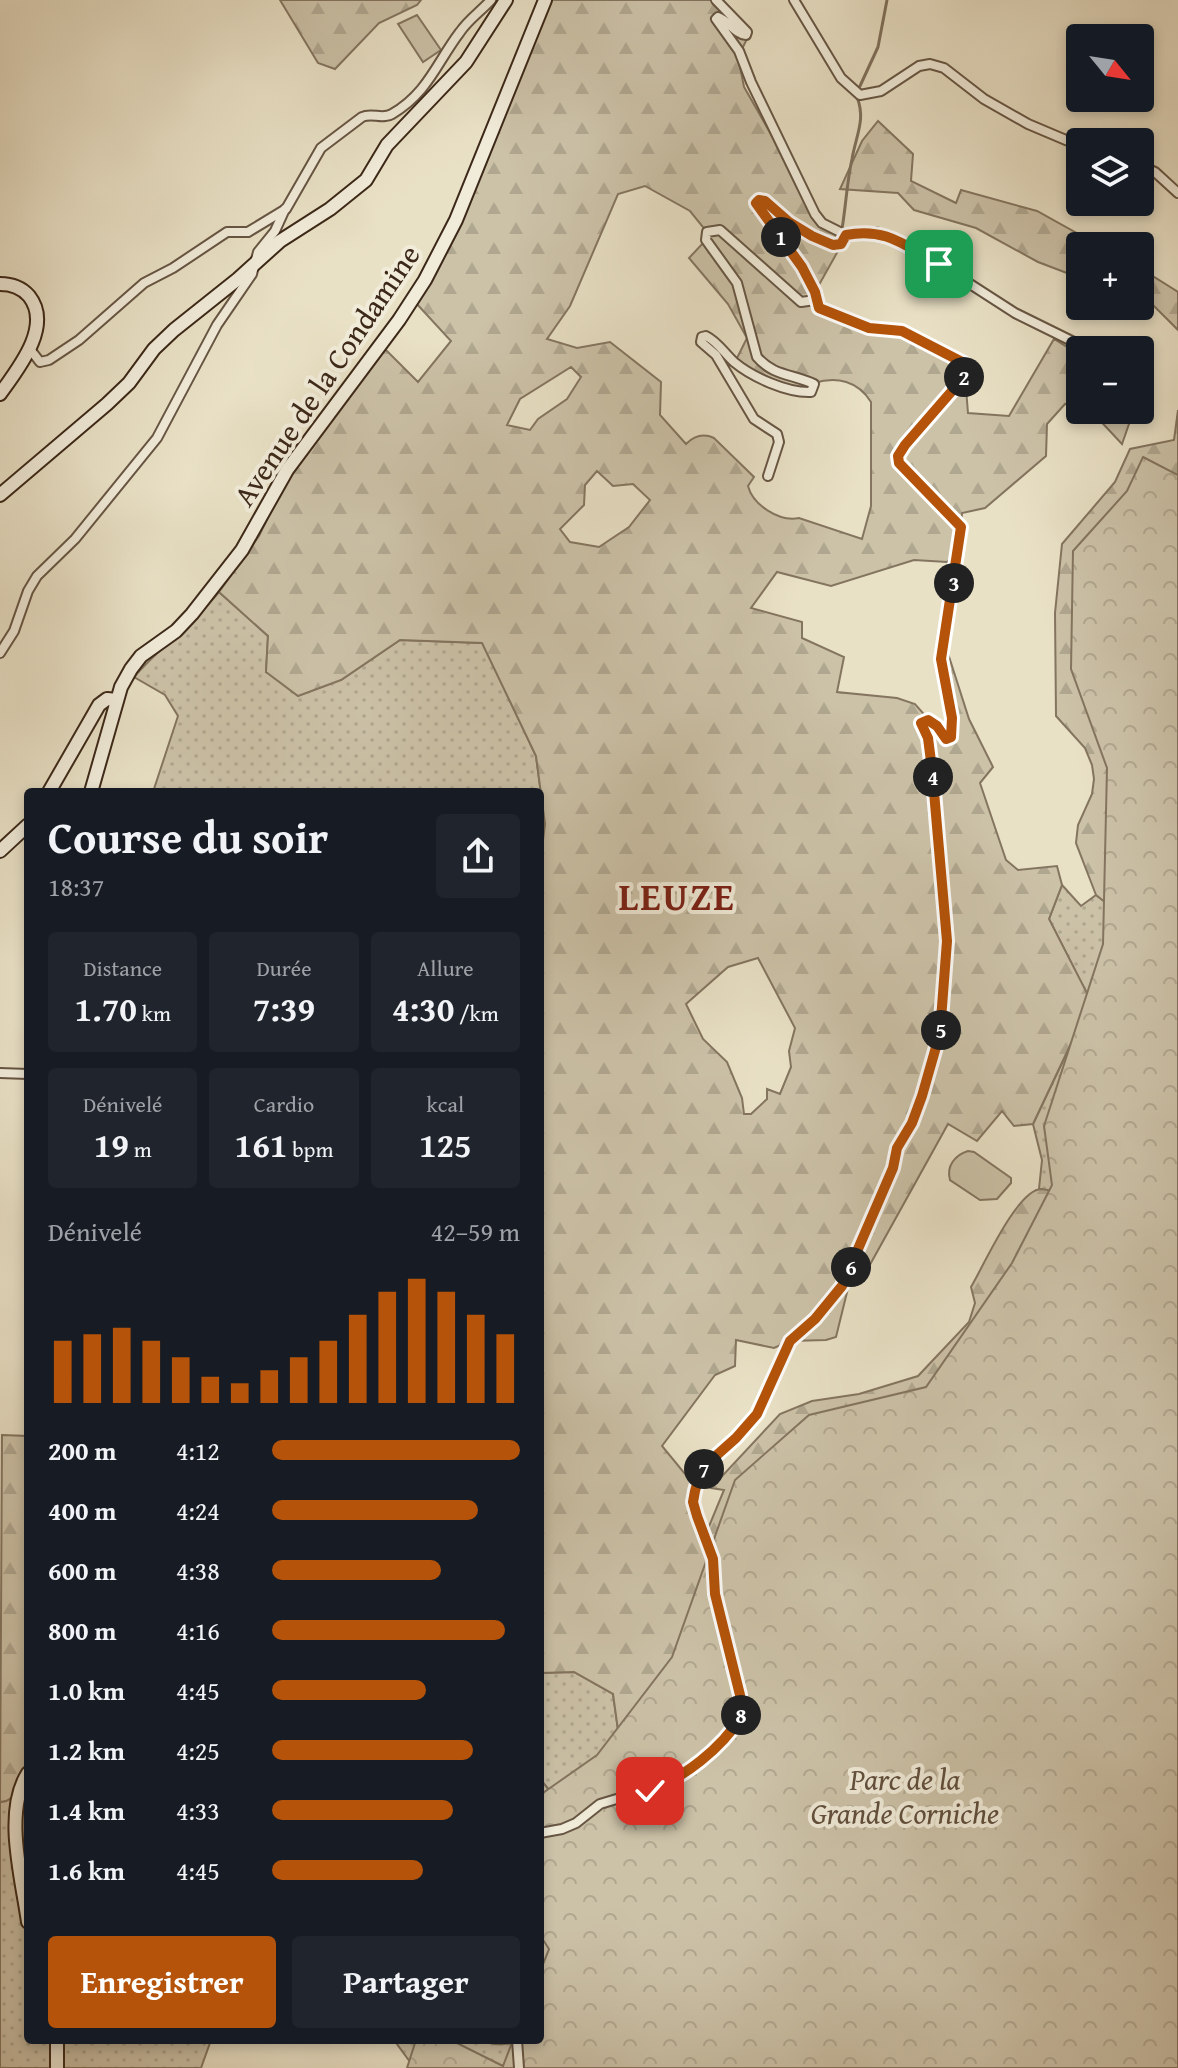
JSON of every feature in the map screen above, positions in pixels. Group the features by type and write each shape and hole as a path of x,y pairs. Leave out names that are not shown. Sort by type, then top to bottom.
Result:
{"main road":[{"path":"0,495 107,404 174,330 280,241 330,209 366,180 387,145 466,62 506,0"},
{"name":"Avenue de la Condamine","path":"92,788 126,677 141,656 176,631 192,614 242,550 287,470 399,320 425,280 456,220 545,0"},
{"path":"0,284 15,285 21,289 33,303 37,324 29,348 0,394"},
{"path":"51,788 99,705 107,699 117,700"},
{"path":"0,851 24,829"},
{"path":"24,1779 16,1808 24,1884"},
{"path":"57,2044 57,2068"}],"street":[{"path":"0,653 14,631 28,591 37,576 80,532 157,438 217,325 252,274 258,252 275,231 321,148 367,114 393,114 416,96 438,68 460,31 491,0"},
{"path":"716,0 746,30 746,35 740,34 722,18 716,19 739,51 751,82 822,223 846,235 876,232 889,236 1006,308 1066,338"},
{"path":"794,0 841,78 860,95 881,91 919,66 930,64 944,68 984,99 1028,124 1066,140"},
{"path":"1154,172 1178,193"},
{"path":"544,1832 576,1823 600,1804 673,1782 717,1745 741,1717 740,1695 715,1594 713,1559 693,1502 697,1482 709,1462 757,1414 790,1341 815,1319 848,1277 893,1168 897,1148 912,1123 940,1033 947,941 932,769 928,738 921,723 928,720 937,726 946,739 951,737 952,718 941,659 961,527 899,463 898,456 965,376 966,369 964,363 902,331 869,328 819,308 815,292 802,267 756,203 765,201 789,222 833,245 841,244 846,235"},
{"path":"29,348 40,362 49,360 79,340 144,283 165,273 227,232 248,232 286,209"},
{"path":"768,476 779,442 777,434 754,419 716,355 701,342 702,337 713,339 735,362 777,385 804,393 811,392 814,384 782,375 765,366 757,357 737,283 706,240 707,232 720,230 801,302 815,300"},
{"path":"0,1073 24,1074"},
{"path":"517,2044 519,2068"}],"green space":[{"path":"280,0 421,0 417,5 379,23 335,69 318,63"},
{"path":"551,0 716,0 748,37 738,57 744,87 822,223 839,234 843,242 815,292 815,300 838,318 902,331 968,364 965,376 968,413 1009,416 1054,339 1066,346 1066,404 1047,424 1046,456 985,508 962,513 959,551 947,562 914,560 831,586 777,572 751,608 802,622 802,638 844,657 837,692 897,698 915,704 944,737 951,736 942,675 945,644 969,719 993,767 980,783 1006,860 1018,870 1057,866 1062,885 1049,919 1091,1001 1033,1124 1014,1126 1002,1111 977,1141 948,1124 867,1270 852,1272 836,1337 790,1341 774,1348 736,1340 735,1366 715,1375 662,1446 690,1480 705,1536 724,1490 711,1488 780,1414 812,1401 859,1394 918,1376 969,1322 975,1303 971,1287 1011,1215 1032,1193 1041,1189 1060,1193 1178,2068 544,2040 544,1784 576,1823 619,1737 613,1694 574,1672 544,1673 544,788 540,788 536,756 482,643 400,640 341,680 298,696 266,672 268,636 219,592 259,536 283,486 383,347 418,382 451,341 416,303 453,238","holes":["645,186 690,211 707,232 706,240 689,258 728,304 747,338 735,362 777,385 811,392 814,383 831,380 846,382 860,389 871,402 871,506 862,539 799,518 775,515 761,506 748,486 754,477 714,438 699,436 686,444 660,415 661,382 610,342 577,348 547,339 570,306 618,194","571,367 581,377 567,399 538,419 530,430 507,425 520,399","597,471 613,486 633,484 650,500 629,527 599,547 570,542 560,529 584,505 585,485","758,958 795,1028 789,1051 791,1067 780,1094 767,1089 767,1099 751,1114 744,1114 742,1098 727,1062 703,1039 686,1004 728,967"]},
{"path":"417,15 441,50 423,62 398,24"},
{"path":"878,121 913,154 911,181 956,203 961,190 1037,211 1075,232 1066,232 1066,273 1038,262 976,228 914,210 898,193 840,189 862,141"},
{"path":"1154,277 1178,292 1178,330 1154,306"},
{"path":"1178,410 1178,959 1096,895 1076,843 1078,825 1092,794 1094,779 1085,748 1056,716 1055,613 1062,544 1115,482 1130,449 1174,440"},
{"path":"1103,424 1129,424 1122,444"},
{"name":"Parc de la Grande Corniche","path":"1143,457 1178,475 1178,2068 407,2068 415,2044 459,2044 503,2066 511,2044 544,2044 544,1962 549,1949 544,1941 544,1792 597,1755 672,1657 735,1480 809,1415 926,1387 1012,1263 1052,1185 1044,1126 1103,944 1107,768 1071,669 1073,551 1127,491"},
{"path":"219,592 268,636 266,672 341,680 400,640 483,643 536,756 540,788 154,788 178,716 165,695 134,677"},
{"path":"1062,885 1081,906 1096,895 1178,959 1060,1193 1039,1189 1042,1160 1033,1124 1091,1002 1049,919"},
{"path":"968,1151 1011,1178 1011,1183 997,1199 980,1200 950,1180 949,1170 953,1162"},
{"path":"2,1435 24,1436 24,1790 0,1802"},
{"path":"574,1672 613,1694 619,1737 576,1823 544,1784 544,1673"},
{"path":"24,1790 24,2044 210,2044 201,2068 0,2068 0,1802"},
{"path":"397,2044 517,2044 519,2068 413,2066"}],"waterway":[{"path":"860,86 878,47 887,0"},
{"path":"842,229 860,120 857,97"}],"district":[{"name":"LEUZE","path":"677,896"}],"route":[{"path":"650,1791 673,1782 717,1745 741,1717 740,1695 715,1594 713,1559 693,1502 700,1473 757,1414 790,1341 815,1319 848,1277 893,1168 897,1148 912,1123 922,1096 944,1008 947,941 932,769 928,738 921,723 928,720 937,726 946,739 951,737 952,718 941,659 961,527 899,463 898,456 965,376 966,369 964,363 902,331 869,328 819,308 815,292 802,267 768,218 757,209 756,203 765,201 789,222 833,245 841,244 846,235 876,232 939,264"}]}
